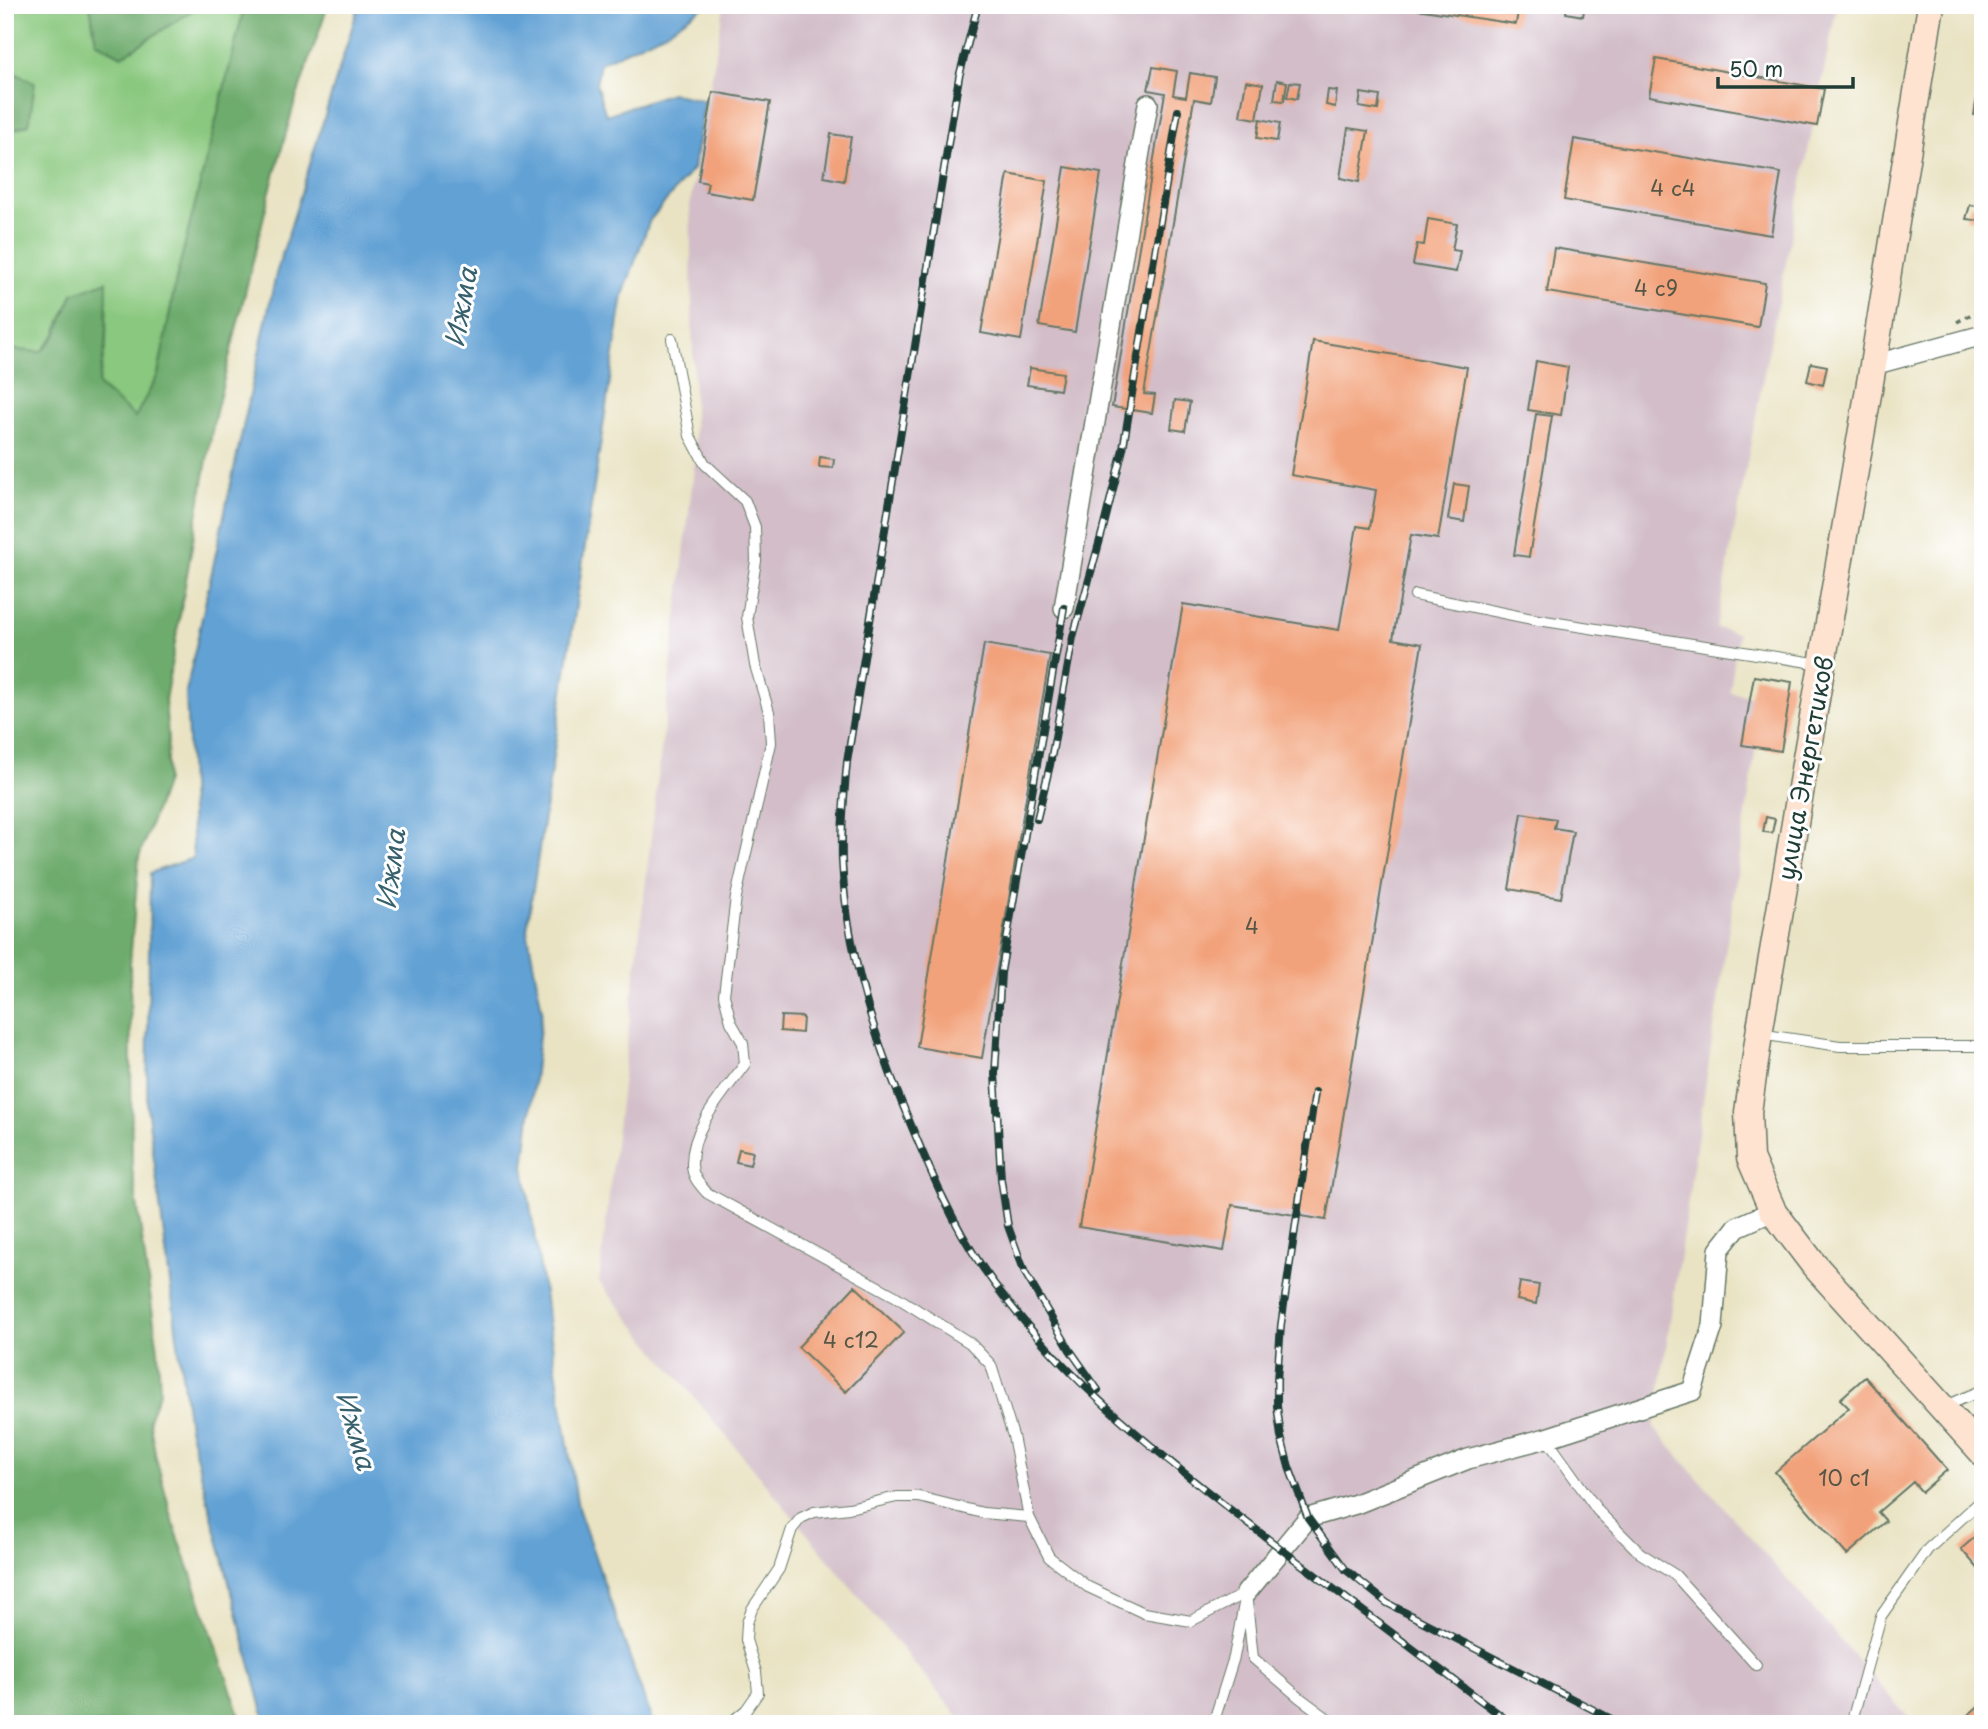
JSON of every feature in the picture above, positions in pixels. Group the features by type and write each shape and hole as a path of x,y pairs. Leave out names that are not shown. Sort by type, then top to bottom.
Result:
{"main road":[{"name":"улица Энергетиков","path":"1931,5 1748,1112 1750,1158 1773,1211 1814,1265 1983,1453"}],"street":[{"path":"1064,608 1148,104"},
{"path":"1872,365 1983,335"},
{"path":"1246,1593 1308,1518 1356,1504 1468,1459 1546,1438 1692,1391 1713,1326 1719,1250 1737,1227 1773,1211"}],"lane":[{"path":"672,339 690,436 705,464 745,501 755,527 756,561 747,617 755,665 769,712 771,743 736,897 724,995 732,1022 743,1043 745,1064 696,1135 691,1166 696,1180 707,1193 895,1296 970,1343 991,1365 1013,1436 1029,1517 1049,1558 1088,1587 1144,1613 1191,1621 1246,1593"},
{"path":"1415,595 1532,619 1822,664"},
{"path":"1759,1034 1840,1046 1983,1046"},
{"path":"1943,1406 1983,1390"},
{"path":"1546,1438 1598,1511 1640,1553 1675,1575 1756,1665"},
{"path":"729,1724 746,1710 758,1693 756,1672 746,1640 747,1623 752,1609 779,1569 792,1529 802,1518 814,1512 849,1508 897,1497 919,1497 983,1513 1029,1517"},
{"path":"1851,1724 1881,1616 1928,1549 1983,1499"},
{"path":"1213,1724 1234,1657 1246,1593"},
{"path":"1246,1593 1253,1658 1335,1724"}],"shaded area":[{"path":"724,5 1837,5 1716,628 1738,633 1730,692 1751,696 1742,745 1756,747 1654,1428 1914,1724 964,1724 599,1282 695,460 690,205"}],"green space":[{"path":"5,5 90,5 96,42 122,56 196,8 196,5 245,5 176,280 158,375 135,418 98,385 106,342 73,294 55,335 41,352 5,349 5,133 29,124 34,84 5,68"},
{"path":"90,5 196,5 196,8 122,56 96,42"},
{"path":"245,5 328,5 293,108 270,191 214,420 165,700 168,739 166,781 139,857 130,963 132,1168 158,1350 160,1391 149,1419 156,1458 174,1525 243,1724 5,1724 5,349 41,352 56,335 73,294 107,281 106,342 98,385 135,417 158,375 176,280"},
{"path":"5,68 35,83 29,124 5,133"}],"water":[{"name":"Ижма","path":"359,5 706,5 666,32 600,63 596,84 606,115 671,93 705,101 693,169 650,220 623,295 527,929 542,1010 524,1167 578,1508 653,1724 266,1724 189,1428 147,1106 150,873 193,858 186,692 276,274"}],"building":[{"path":"1390,5 1519,5 1516,24"},
{"path":"1567,5 1585,5 1583,16 1566,13"},
{"path":"1656,59 1824,89 1817,126 1649,96"},
{"path":"1153,67 1177,71 1173,95 1186,97 1190,73 1215,77 1211,102 1194,99 1144,394 1155,395 1152,413 1112,407 1165,93 1148,90"},
{"path":"1277,80 1287,82 1284,101 1274,100"},
{"path":"1246,81 1263,84 1257,119 1240,116"},
{"path":"1290,82 1300,83 1297,99 1287,97"},
{"path":"1328,90 1337,91 1335,107 1326,105"},
{"path":"713,92 770,102 753,200 706,192 708,183 698,181"},
{"path":"1361,93 1380,96 1378,110 1359,107"},
{"path":"1977,97 1983,97 1983,117 1974,115"},
{"path":"1260,119 1280,123 1277,141 1257,138"},
{"path":"1348,128 1368,131 1359,182 1340,178"},
{"path":"831,134 851,137 844,181 824,177"},
{"path":"1574,139 1781,173 1771,235 1564,200"},
{"path":"1065,167 1101,173 1075,332 1039,326"},
{"path":"1008,174 1047,181 1021,340 981,333"},
{"path":"1970,205 1983,207 1983,221 1966,219"},
{"path":"1428,219 1457,224 1452,250 1460,251 1456,272 1413,265 1417,244 1424,245"},
{"path":"1554,248 1765,283 1758,327 1547,292"},
{"path":"1313,341 1467,367 1438,539 1411,535 1393,639 1422,644 1326,1220 1232,1205 1224,1251 1079,1227 1183,604 1339,630 1357,526 1370,528 1376,490 1291,475"},
{"path":"1536,361 1568,367 1561,415 1528,410"},
{"path":"1811,363 1827,366 1823,385 1807,381"},
{"path":"1030,368 1063,373 1060,390 1027,385"},
{"path":"1175,400 1190,402 1185,431 1171,429"},
{"path":"1536,414 1552,416 1529,557 1514,555"},
{"path":"820,457 834,459 833,468 819,467"},
{"path":"1454,484 1469,486 1464,522 1448,519"},
{"path":"984,644 1050,655 982,1058 917,1047"},
{"path":"1754,676 1792,682 1781,751 1742,745"},
{"path":"1522,813 1556,819 1554,828 1573,831 1561,898 1509,889"},
{"path":"1766,817 1775,819 1772,833 1763,832"},
{"path":"781,1016 803,1017 802,1033 780,1031"},
{"path":"739,1149 753,1152 750,1165 736,1162"},
{"path":"1520,1282 1539,1285 1536,1304 1517,1300"},
{"path":"855,1286 904,1332 846,1392 798,1347"},
{"path":"1865,1377 1947,1470 1922,1492 1913,1482 1878,1512 1886,1521 1847,1555 1775,1472 1849,1408 1840,1399"},
{"path":"1983,1530 1983,1574 1961,1549"},
{"path":"1983,1702 1983,1724 1973,1724 1966,1717"}],"railway":[{"path":"978,5 959,77 847,762 842,836 844,892 854,953 879,1043 948,1208 983,1268 1041,1341 1106,1407 1177,1467 1512,1724"},
{"path":"1037,819 1050,765 1073,637 1123,449 1178,111"},
{"path":"1064,608 1001,973 995,1074 1001,1179 1008,1226 1025,1273 1070,1350 1098,1390"},
{"path":"1315,1092 1281,1325 1277,1380 1281,1437 1308,1518 1346,1570 1387,1603 1621,1724"}]}
